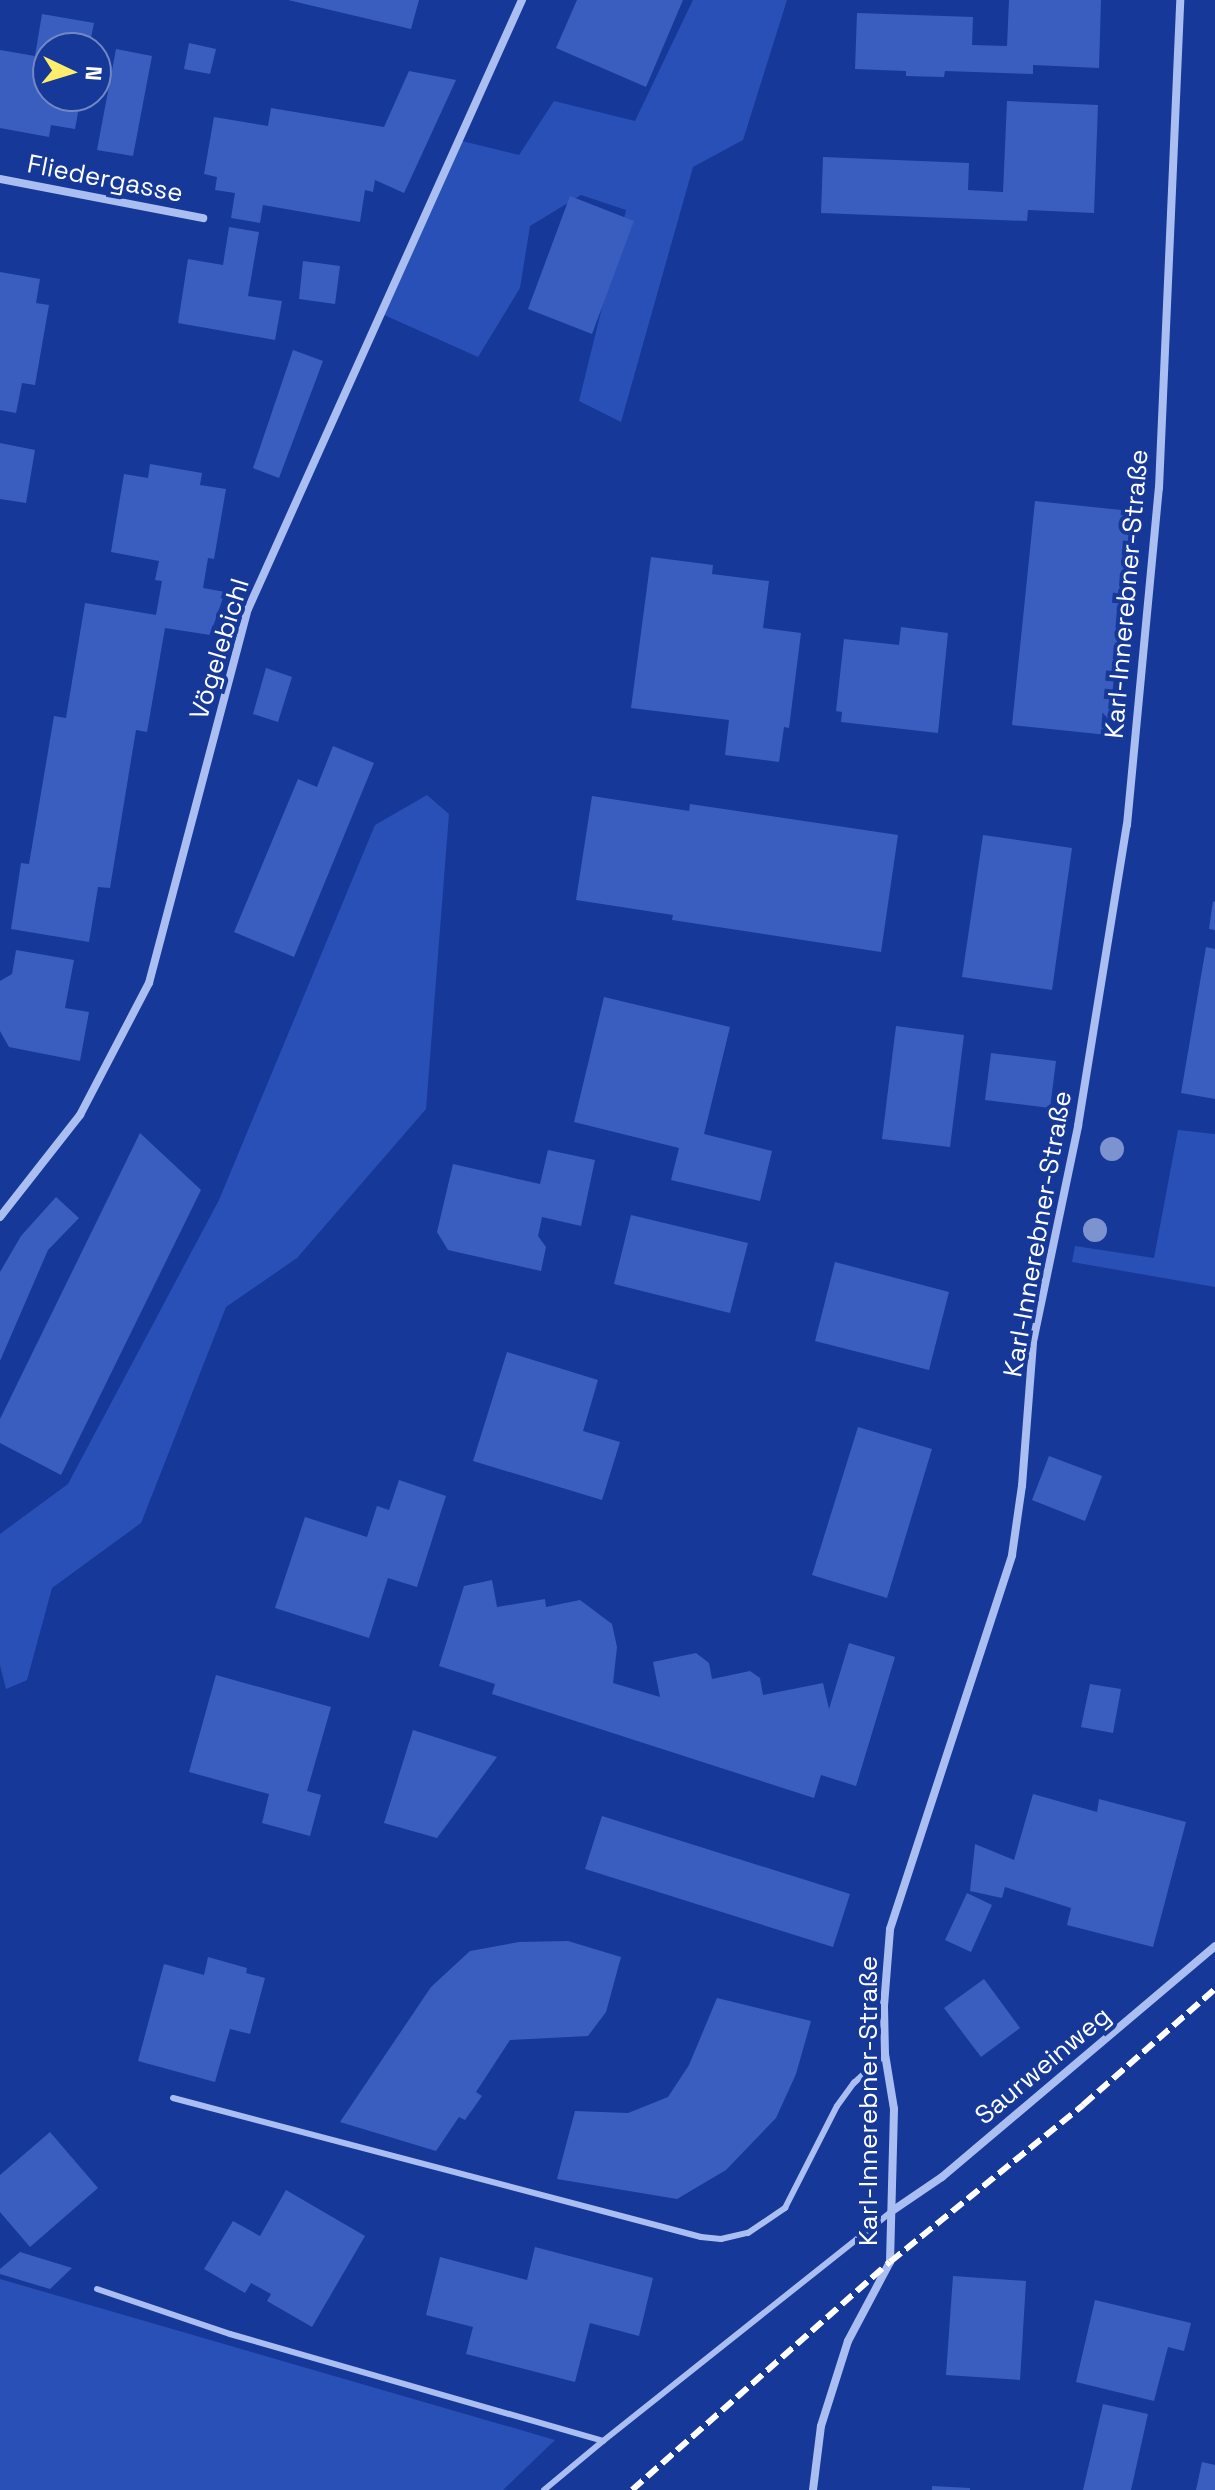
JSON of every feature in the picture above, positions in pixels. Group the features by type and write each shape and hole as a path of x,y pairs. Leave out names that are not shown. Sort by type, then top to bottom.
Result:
{"street":[{"name":"Vögelebichl","path":"0,1217 80,1115 149,983 248,609 522,0"},
{"name":"Karl-Innerebner-Straße","path":"813,2490 821,2426 845,2351 890,2262 894,2109 885,2054 885,1968 890,1929 912,1853 1012,1555 1022,1486 1033,1342 1078,1126 1127,825 1159,488 1180,0"},
{"name":"Fliedergasse","path":"0,179 203,218"},
{"name":"Saurweinweg","path":"892,2211 977,2148 1215,1946"}],"lane":[{"path":"173,2098 701,2237 721,2239 748,2233 785,2208 837,2106 885,2054"},
{"path":"544,2490 892,2211"},
{"path":"97,2289 230,2334 603,2441"}],"shaded area":[{"path":"693,0 787,0 743,140 693,167 621,422 579,401 626,210 581,195 530,226 520,288 478,357 382,314 462,141 519,155 554,101 635,121"},
{"path":"427,795 449,814 426,1109 297,1258 226,1307 141,1523 52,1588 27,1680 6,1689 0,1665 0,1534 68,1484 219,1200 375,825"},
{"path":"1178,1130 1215,1134 1215,1287 1072,1262 1075,1246 1154,1258"},
{"path":"0,2279 555,2440 503,2490 0,2490"}],"building":[{"path":"288,0 419,0 411,29"},
{"path":"577,0 683,0 646,87 556,48"},
{"path":"1009,0 1101,0 1099,68 1033,65 1033,74 945,71 944,77 906,76 906,71 855,69 857,13 973,17 972,45 1007,46"},
{"path":"42,14 94,23 92,32 39,32"},
{"path":"189,43 216,49 210,74 184,69"},
{"path":"116,49 152,56 133,156 97,150 104,112 112,112 112,70"},
{"path":"0,50 32,55 32,112 78,112 75,129 51,125 49,137 0,128"},
{"path":"409,71 456,80 404,193 375,180 373,192 365,190 360,222 263,205 260,223 231,218 235,193 215,190 217,177 204,174 214,117 268,126 271,108 384,127"},
{"path":"1007,101 1098,105 1094,213 1028,210 1027,221 821,213 823,157 969,163 968,190 1003,192"},
{"path":"570,196 634,221 592,334 528,309"},
{"path":"229,227 259,232 248,296 282,301 275,340 178,323 188,259 223,265"},
{"path":"303,261 340,266 335,304 299,299"},
{"path":"0,272 40,279 36,303 49,305 35,385 22,383 16,413 0,410"},
{"path":"293,350 323,361 279,478 253,468"},
{"path":"0,443 35,450 26,503 0,499"},
{"path":"150,464 202,473 200,485 226,489 214,559 208,558 203,588 225,592 210,635 165,628 147,732 136,730 110,888 98,887 89,942 11,929 21,863 29,864 54,716 66,718 85,603 156,615 162,581 155,580 159,561 111,552 124,474 148,478"},
{"path":"1035,501 1131,511 1108,735 1012,725"},
{"path":"651,557 713,565 712,574 769,581 763,628 801,633 789,728 784,727 779,762 725,755 729,720 631,708"},
{"path":"901,627 948,633 938,733 841,722 842,712 836,711 844,639 899,645"},
{"path":"266,668 292,677 278,722 253,714"},
{"path":"333,746 374,763 294,957 234,932 298,779 317,787"},
{"path":"592,796 689,811 690,804 898,835 881,952 672,920 673,915 576,900"},
{"path":"983,835 1072,848 1052,990 962,977"},
{"path":"1215,902 1215,930 1209,929"},
{"path":"1206,947 1215,949 1215,1099 1181,1093"},
{"path":"16,950 74,960 65,1008 89,1012 80,1061 9,1047 0,1031 0,981 12,974"},
{"path":"604,997 730,1027 704,1134 772,1151 760,1201 671,1180 679,1148 574,1122"},
{"path":"896,1026 964,1035 950,1147 882,1139"},
{"path":"991,1053 1056,1061 1050,1108 985,1100"},
{"path":"140,1133 201,1190 61,1475 0,1443 0,1419"},
{"path":"548,1150 595,1160 581,1226 542,1217 538,1236 546,1247 541,1271 448,1250 437,1232 453,1164 540,1184"},
{"path":"56,1197 79,1218 48,1250 0,1361 0,1272 21,1236"},
{"path":"631,1215 748,1243 730,1313 614,1284"},
{"path":"835,1262 949,1292 929,1370 815,1341"},
{"path":"507,1352 598,1380 583,1431 620,1442 602,1500 473,1461"},
{"path":"858,1427 932,1449 887,1598 812,1575"},
{"path":"1049,1456 1102,1476 1085,1521 1032,1500"},
{"path":"399,1480 446,1496 417,1587 388,1578 369,1638 275,1608 305,1517 367,1537 377,1506 389,1510"},
{"path":"492,1580 497,1607 545,1599 546,1607 580,1600 612,1624 617,1647 613,1683 660,1697 653,1662 696,1653 709,1663 712,1679 750,1671 760,1678 763,1695 823,1683 829,1709 849,1643 895,1657 856,1786 821,1775 814,1798 492,1694 495,1684 439,1666 464,1586"},
{"path":"216,1675 331,1707 307,1791 321,1795 310,1836 262,1823 269,1794 189,1772"},
{"path":"1090,1684 1121,1689 1113,1733 1081,1727"},
{"path":"413,1730 497,1757 437,1838 384,1823"},
{"path":"1033,1794 1097,1812 1099,1799 1186,1822 1153,1947 1067,1925 1071,1908 1005,1887 1002,1898 970,1891 975,1844 1014,1860"},
{"path":"602,1816 850,1894 833,1947 585,1869"},
{"path":"967,1893 992,1905 971,1952 945,1940"},
{"path":"568,1941 621,1957 606,2012 588,2036 510,2040 476,2092 482,2096 465,2120 459,2117 436,2151 340,2122 431,1987 470,1951 519,1942"},
{"path":"208,1957 247,1968 246,1973 265,1978 250,2034 230,2029 215,2082 138,2061 164,1964 204,1975"},
{"path":"984,1979 1020,2028 981,2057 944,2008"},
{"path":"717,1998 811,2021 796,2074 776,2118 726,2170 677,2199 557,2179 575,2111 628,2113 668,2097 689,2065"},
{"path":"50,2132 98,2188 30,2247 0,2212 0,2175"},
{"path":"286,2190 365,2236 312,2327 267,2301 271,2294 251,2283 245,2293 204,2269 233,2221 260,2236"},
{"path":"535,2247 653,2278 639,2336 590,2323 575,2382 466,2354 473,2327 426,2315 440,2257 527,2280"},
{"path":"20,2252 72,2268 50,2289 0,2274 0,2269"},
{"path":"953,2276 1026,2281 1020,2380 946,2375"},
{"path":"1095,2300 1191,2323 1184,2351 1168,2347 1154,2401 1076,2382"},
{"path":"1103,2404 1148,2414 1131,2490 1083,2490"},
{"path":"1202,2462 1215,2465 1215,2490 1196,2490"},
{"path":"932,2486 970,2488 970,2490 932,2490"}],"railway":[{"path":"632,2490 890,2262 1083,2105 1215,1989"}]}
